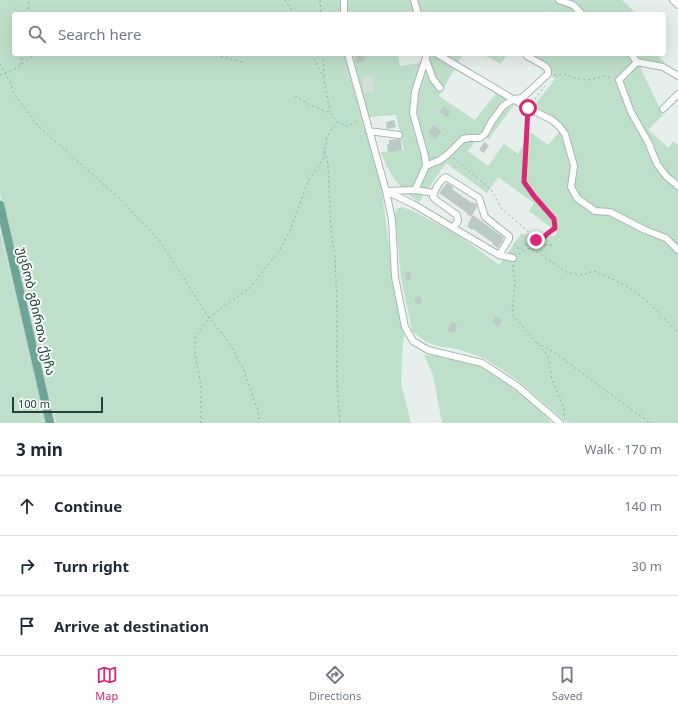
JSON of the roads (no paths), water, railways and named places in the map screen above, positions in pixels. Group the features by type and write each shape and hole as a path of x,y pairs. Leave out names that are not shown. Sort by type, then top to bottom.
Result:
{"main road":[{"name":"უცნობ გმირთა ქუჩა","path":"0,205 50,423"}],"street":[{"path":"338,0 339,2 344,2"},
{"path":"414,0 417,12"},
{"path":"559,0 573,5 580,12"},
{"path":"672,0 678,5"},
{"path":"349,56 386,191 392,220 395,277 405,327 413,341 428,350 482,363 517,386 560,423"},
{"path":"440,56 528,108 552,120 559,126 564,134 574,166 571,187 577,198 595,211 610,212 645,230 666,238 678,250"},
{"path":"426,166 440,160 463,139 480,138 485,134 503,106 514,99 522,98 548,74 548,70 545,66 528,56"},
{"path":"426,57 433,79 440,88"},
{"path":"415,190 426,166 425,156 413,112 415,92 426,57"},
{"path":"678,76 663,67 649,66 634,58 619,80 631,112 648,142 657,164 666,176 678,186"},
{"path":"663,109 678,94"},
{"path":"369,131 399,135"},
{"path":"454,227 458,221 457,215 433,197 443,178 446,177 479,198 485,218 509,236 509,239 499,254"},
{"path":"386,191 415,190 434,193"},
{"path":"386,191 413,204 499,254 513,258"}]}
